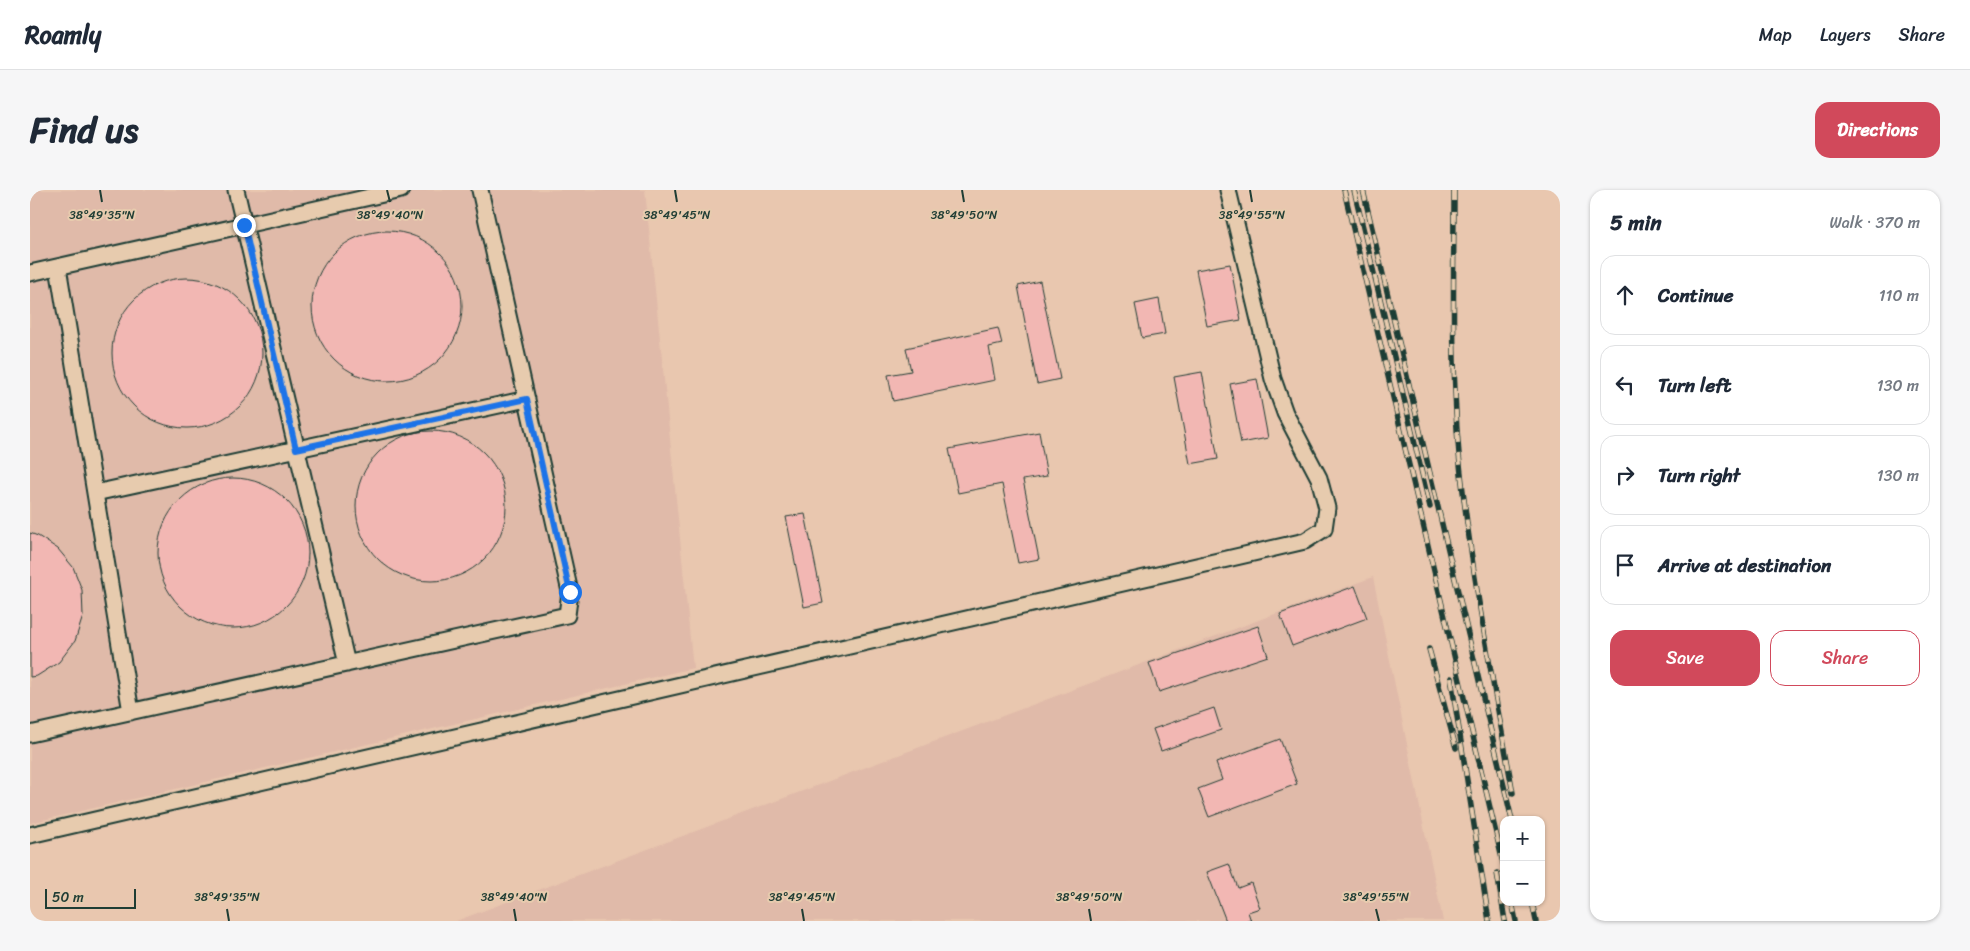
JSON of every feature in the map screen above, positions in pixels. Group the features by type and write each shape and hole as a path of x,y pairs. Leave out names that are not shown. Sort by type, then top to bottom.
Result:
{"street":[{"path":"236,190 346,664"},
{"path":"30,273 401,190"},
{"path":"30,734 567,614 570,592 480,190"},
{"path":"30,835 1305,542 1324,529 1327,508 1319,478 1285,413 1273,379 1228,190"},
{"path":"58,267 131,712"},
{"path":"95,493 527,399"}],"shaded area":[{"path":"30,190 645,190 693,668 30,823"},
{"path":"1373,577 1443,921 456,921"}],"building":[{"path":"387,231 402,232 416,236 429,243 440,253 450,264 457,277 461,291 461,321 457,335 450,348 440,359 429,369 416,376 402,380 387,381 372,380 358,376 345,369 334,359 324,348 317,335 313,321 312,306 313,291 317,277 324,264 334,253 345,243 358,236 372,232"},
{"path":"1230,264 1241,320 1207,326 1196,270"},
{"path":"187,278 202,279 216,283 229,290 240,300 250,311 257,324 261,338 261,368 257,382 250,395 240,406 229,416 216,423 202,427 187,428 172,427 158,423 145,416 134,406 124,395 117,382 113,368 112,353 113,338 117,324 124,311 134,300 145,290 158,283 172,279"},
{"path":"1040,281 1060,379 1037,384 1018,286"},
{"path":"1159,299 1165,334 1142,338 1135,304"},
{"path":"998,328 1002,344 989,347 995,380 893,401 888,375 911,371 906,348"},
{"path":"1202,372 1218,459 1190,464 1174,377"},
{"path":"1257,379 1268,438 1241,443 1230,384"},
{"path":"431,431 446,432 460,436 473,443 484,453 494,464 501,477 505,491 505,521 501,535 494,548 484,559 473,569 460,576 446,580 431,581 416,580 402,576 389,569 378,559 368,548 361,535 357,521 356,506 357,491 361,477 368,464 378,453 389,443 402,436 416,432"},
{"path":"1039,432 1047,476 1023,480 1039,559 1018,563 1002,484 958,493 949,449"},
{"path":"233,478 248,479 262,483 275,490 286,500 296,511 303,524 307,538 307,568 303,582 296,595 286,606 275,616 262,623 248,627 233,628 218,627 204,623 191,616 180,606 170,595 163,582 159,568 158,553 159,538 163,524 170,511 180,500 191,490 204,483 218,479"},
{"path":"805,514 823,603 804,607 786,517"},
{"path":"30,533 58,549 73,567 82,590 83,616 75,641 59,662 37,676 30,677"},
{"path":"1355,586 1367,618 1292,646 1280,614"},
{"path":"1258,626 1268,656 1159,692 1149,663"},
{"path":"1214,708 1221,730 1161,751 1153,729"},
{"path":"1280,739 1297,784 1209,817 1198,789 1222,780 1216,763"},
{"path":"1229,864 1238,888 1251,883 1260,908 1248,912 1251,921 1226,921 1207,872"}],"railway":[{"path":"1344,190 1503,861"},
{"path":"1354,190 1430,507"},
{"path":"1363,190 1511,816"},
{"path":"1454,190 1454,355 1459,454 1469,539 1513,793"},
{"path":"1429,649 1456,748"},
{"path":"1451,678 1489,921"},
{"path":"1497,873 1505,921"},
{"path":"1513,906 1516,921"},
{"path":"1533,906 1536,921"}],"route":[{"path":"244,225 296,449 527,399 570,592"}]}
